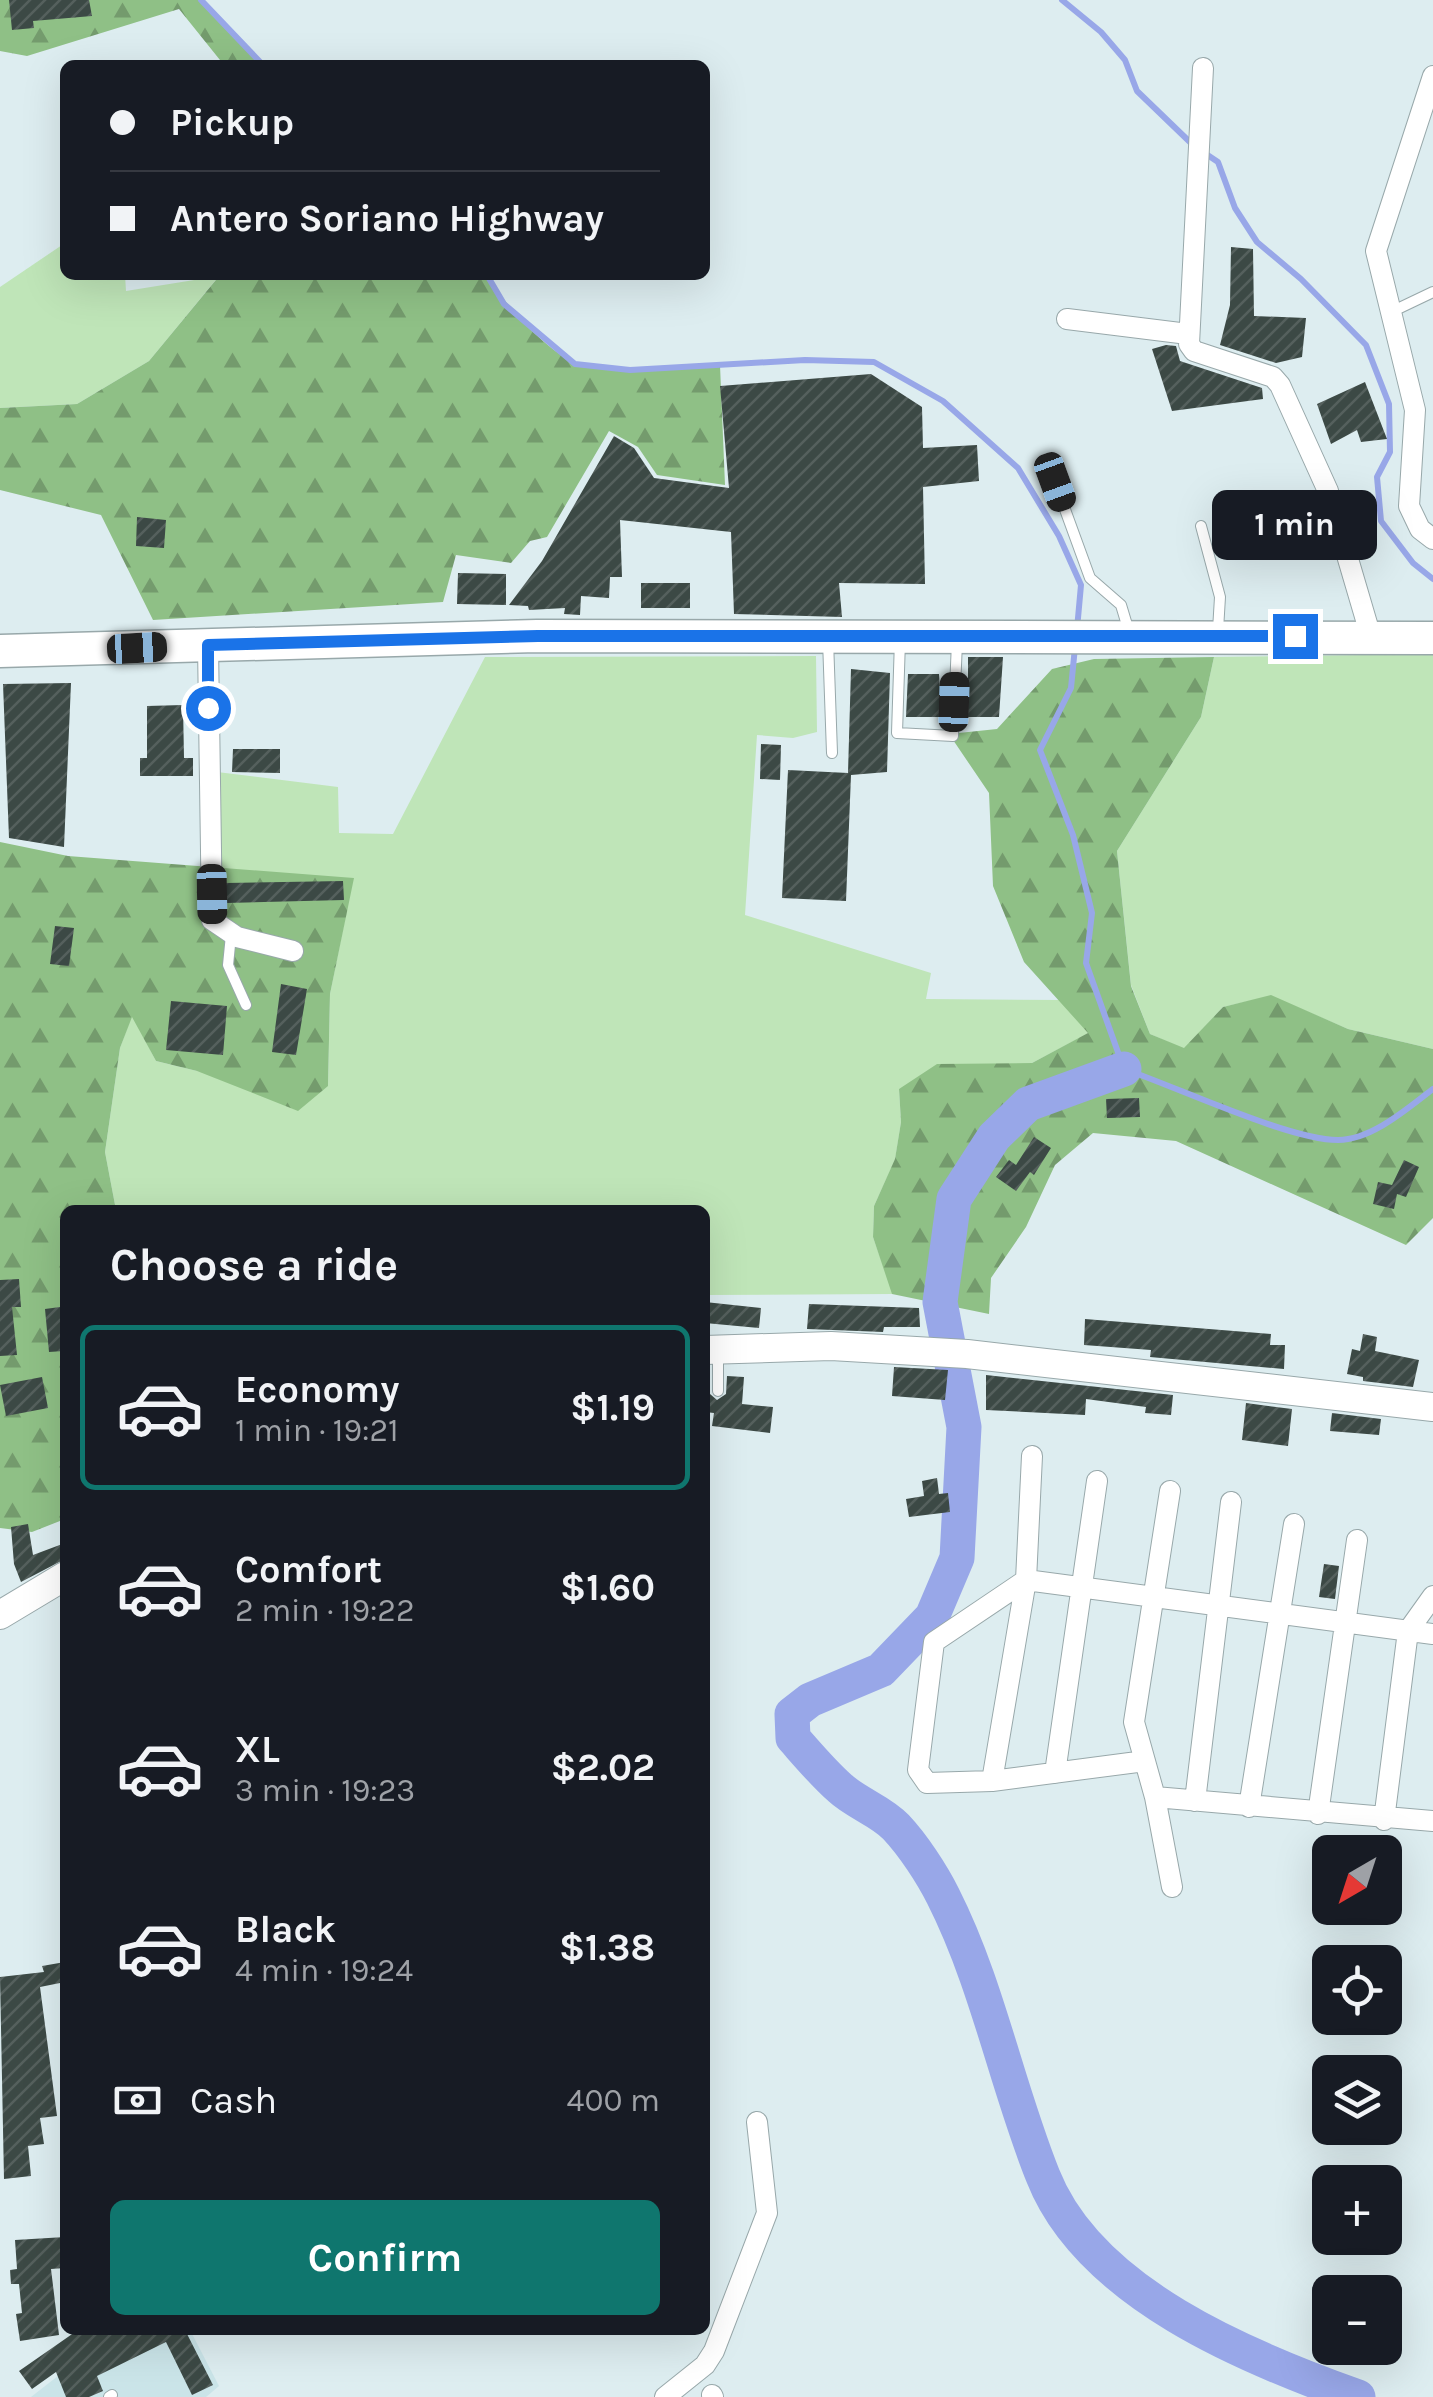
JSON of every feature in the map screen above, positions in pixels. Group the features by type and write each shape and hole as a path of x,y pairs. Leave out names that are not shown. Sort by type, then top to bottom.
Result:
{"main road":[{"path":"0,651 538,636 1433,638"}],"street":[{"path":"1204,68 1188,334 1194,351 1273,377 1280,385 1328,491 1371,636"},
{"path":"1433,76 1376,251 1416,410 1409,506 1420,529 1433,539"},
{"path":"1067,319 1188,334"},
{"path":"1414,443 1433,420"},
{"path":"208,645 212,920 231,934 293,952"},
{"path":"712,1349 830,1346 953,1354 1433,1407"},
{"path":"992,1781 1026,1580 1032,1456"},
{"path":"1055,1773 1097,1481"},
{"path":"1170,1491 1134,1722 1155,1797 1172,1887"},
{"path":"1195,1801 1231,1502"},
{"path":"1250,1806 1294,1524"},
{"path":"1318,1814 1356,1540"},
{"path":"0,1616 60,1579"},
{"path":"1145,1761 992,1781 927,1783 920,1779 931,1647 937,1638 1026,1580 1433,1634"},
{"path":"1384,1820 1408,1631 1433,1596"},
{"path":"1155,1797 1384,1820 1433,1821"},
{"path":"665,2397 705,2365 714,2351 767,2213 758,2122"}],"lane":[{"path":"1389,313 1433,292"},
{"path":"1055,482 1090,578 1122,605 1130,636"},
{"path":"1200,526 1220,597 1218,636"},
{"path":"828,636 832,754"},
{"path":"900,636 897,733 953,736 957,636"},
{"path":"231,934 228,965 246,1005"},
{"path":"712,1349 718,1391"}],"shaded area":[{"path":"163,2335 193,2335 219,2386 206,2397 31,2397 94,2348"}],"green space":[{"path":"0,0 201,0 258,60 220,60 179,9 27,56 0,51"},
{"path":"60,246 60,280 125,280 126,291 216,280 149,361 77,404 0,408 0,287"},
{"path":"216,280 491,280 525,324 549,346 586,367 623,370 720,365 725,485 657,475 638,447 609,431 547,537 530,541 511,563 456,555 443,602 153,620 101,515 0,490 0,408 77,404 149,361"},
{"path":"1433,654 1433,1049 1348,1029 1271,996 1223,1007 1184,1049 1150,1034 1131,985 1117,851 1201,717 1214,657"},
{"path":"816,656 817,732 793,738 757,735 745,915 931,973 926,999 1063,1000 1089,1033 1032,1063 899,1089 901,1122 895,1160 874,1206 873,1237 893,1294 710,1295 710,1205 115,1205 105,1152 120,1048 132,1015 156,1061 197,1071 328,1086 330,994 353,879 211,869 209,771 338,787 339,833 393,834 485,657"},
{"path":"1214,657 1201,717 1117,851 1131,986 1150,1034 1184,1048 1223,1007 1271,995 1348,1029 1433,1049 1433,1218 1406,1245 1176,1141 1093,1133 1055,1165 1026,1227 991,1278 989,1314 892,1294 873,1237 874,1206 895,1159 901,1122 899,1089 937,1064 1032,1063 1088,1033 1024,962 993,886 989,793 949,734 997,729 1052,669 1094,659"},
{"path":"0,842 68,856 354,878 330,994 328,1086 298,1111 197,1071 156,1061 132,1017 120,1048 105,1152 115,1205 60,1205 60,1521 32,1532 0,1528"}],"building":[{"path":"9,0 89,0 92,16 33,21 34,28 12,30"},
{"path":"1231,247 1253,249 1254,316 1306,318 1302,357 1276,363 1220,345 1230,305"},
{"path":"1176,346 1180,361 1262,388 1263,399 1172,411 1152,349"},
{"path":"871,374 922,407 923,448 977,445 979,481 923,487 925,584 839,583 842,617 734,614 731,532 620,520 622,577 610,577 609,598 581,596 580,615 564,614 565,608 529,610 528,606 509,605 542,561 614,436 634,448 654,478 729,488 720,386"},
{"path":"1365,382 1387,439 1361,442 1357,430 1331,444 1317,404"},
{"path":"137,517 166,520 164,548 136,546"},
{"path":"458,573 506,574 506,605 457,604"},
{"path":"641,583 690,583 690,608 641,608"},
{"path":"968,657 1003,657 999,717 968,717"},
{"path":"851,669 890,673 887,772 851,775 846,901 782,898 788,770 848,773"},
{"path":"908,674 939,674 942,717 906,717"},
{"path":"71,683 64,847 9,838 3,684"},
{"path":"183,705 184,758 193,758 193,776 140,776 140,758 147,758 147,706"},
{"path":"761,744 781,745 780,780 760,779"},
{"path":"233,749 280,749 280,773 232,772"},
{"path":"343,881 344,900 226,903 225,883"},
{"path":"55,926 74,928 69,966 50,964"},
{"path":"281,984 307,989 296,1055 272,1052"},
{"path":"171,1001 227,1006 223,1055 166,1050"},
{"path":"1139,1098 1140,1117 1107,1118 1106,1099"},
{"path":"1034,1137 1051,1148 1034,1175 1030,1172 1016,1191 996,1177 1009,1160 1016,1165"},
{"path":"1404,1160 1419,1167 1406,1197 1397,1194 1394,1209 1373,1204 1378,1182 1392,1185"},
{"path":"19,1279 21,1307 12,1307 17,1355 0,1356 0,1280"},
{"path":"710,1303 761,1308 759,1328 710,1323"},
{"path":"809,1304 919,1308 920,1327 884,1327 883,1332 807,1329"},
{"path":"60,1307 60,1351 49,1352 45,1309"},
{"path":"1085,1319 1271,1334 1270,1345 1285,1345 1284,1369 1150,1357 1151,1350 1084,1345"},
{"path":"1363,1334 1377,1337 1375,1351 1419,1360 1413,1387 1363,1381 1363,1377 1347,1374 1352,1349 1360,1351"},
{"path":"894,1367 948,1370 945,1400 892,1396"},
{"path":"986,1375 1173,1395 1171,1415 1145,1413 1146,1407 1086,1399 1085,1415 986,1410"},
{"path":"727,1376 744,1377 742,1404 773,1407 770,1433 712,1426 714,1413 710,1413 710,1394 717,1400 726,1394"},
{"path":"42,1377 48,1408 6,1416 0,1385"},
{"path":"1246,1403 1292,1409 1288,1446 1242,1440"},
{"path":"1332,1413 1381,1419 1379,1435 1330,1431"},
{"path":"937,1478 939,1494 948,1493 950,1512 909,1517 906,1499 924,1496 922,1481"},
{"path":"28,1524 33,1555 60,1545 60,1562 21,1582 14,1564 11,1527"},
{"path":"1324,1564 1339,1566 1335,1599 1319,1597"},
{"path":"60,1963 60,1983 40,1987 57,2116 40,2118 44,2144 28,2146 31,2176 4,2179 0,1977 44,1972 42,1966"},
{"path":"60,2237 60,2268 51,2269 59,2335 20,2341 16,2314 22,2313 19,2284 11,2284 10,2270 17,2269 15,2240"},
{"path":"71,2335 188,2335 213,2385 192,2395 166,2342 97,2376 103,2391 89,2397 66,2397 56,2372 32,2389 19,2371"}],"waterway":[{"path":"201,0 258,60"},
{"path":"1062,0 1101,32 1125,60 1137,91 1193,145"},
{"path":"1203,152 1218,162 1235,208 1257,242 1301,279 1366,345 1389,404 1390,452 1377,477 1381,521 1413,563 1433,579"},
{"path":"490,280 504,304 575,364 630,370 805,360 874,362 943,401 1018,468 1059,536 1081,585 1077,629"},
{"path":"1075,647 1071,688 1040,750 1073,835 1092,913 1086,963 1124,1069 1263,1122 1338,1140 1376,1129 1433,1089"},
{"path":"1124,1069 1028,1104 994,1137 954,1199 940,1302 964,1427 957,1558 932,1617 881,1670 810,1700 792,1714 793,1738 840,1788 896,1827 933,1878 959,1930 985,1999 1043,2176 1065,2217 1096,2254 1176,2316 1269,2362 1358,2397"}],"route":[{"path":"208,708 208,645 538,636 1295,636"}]}
